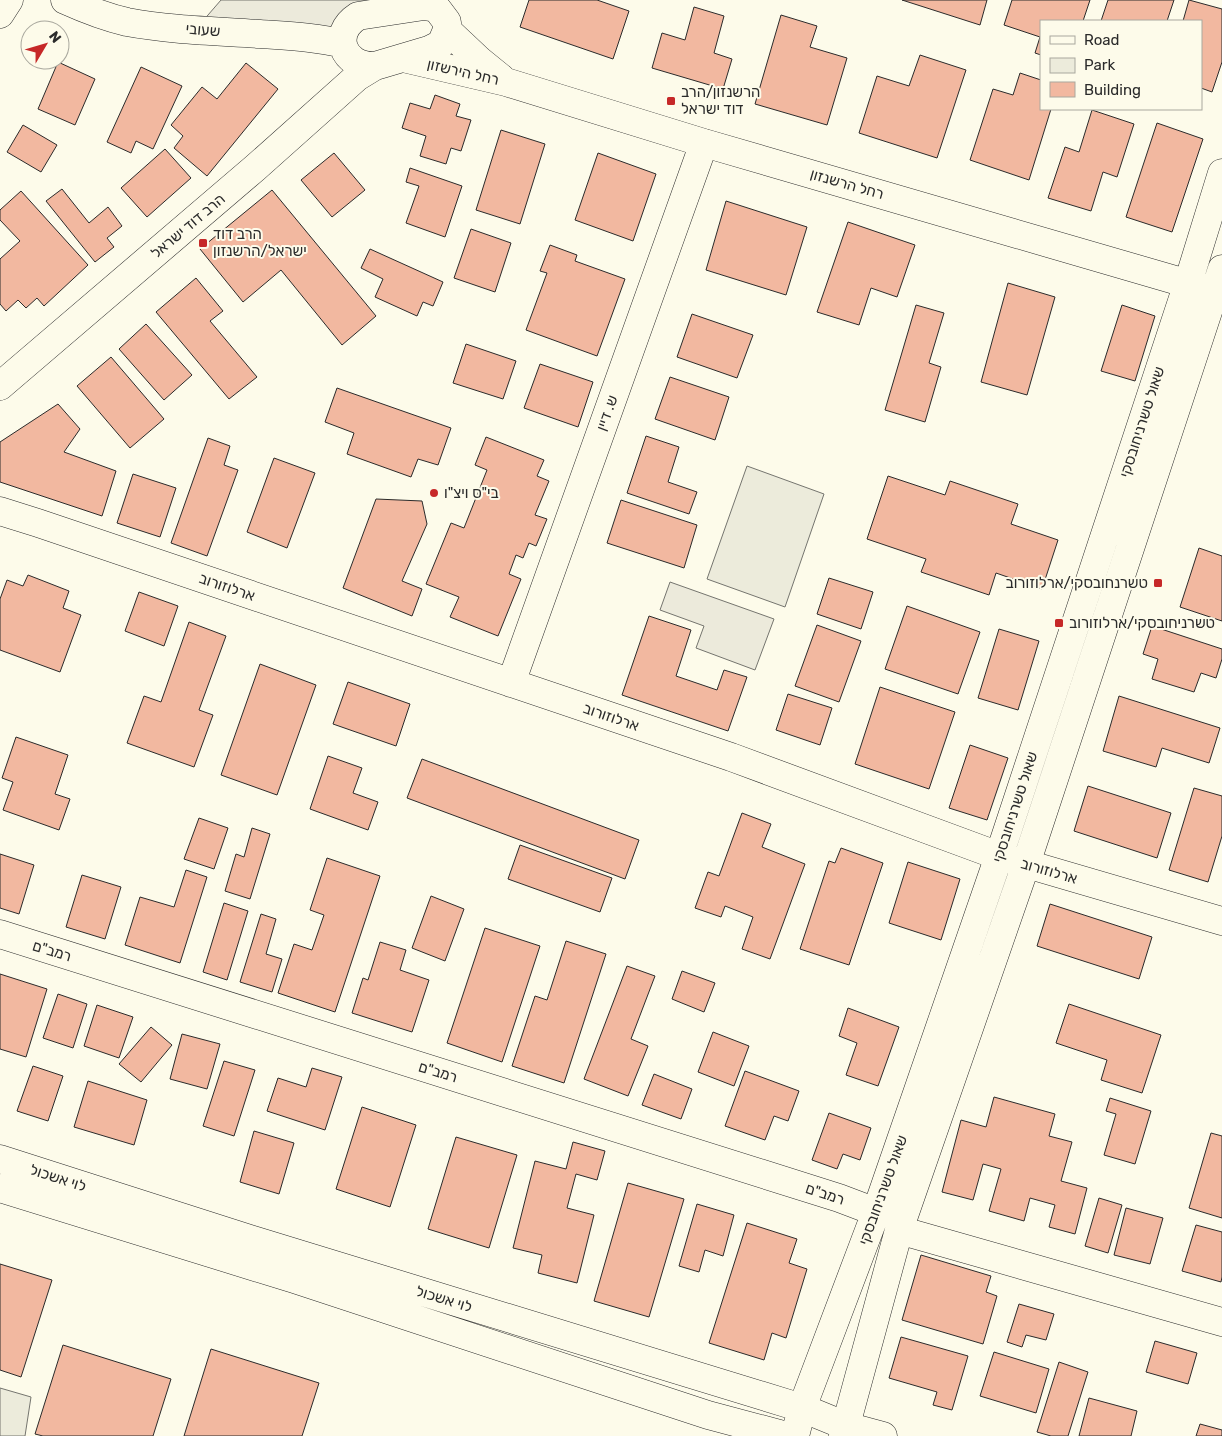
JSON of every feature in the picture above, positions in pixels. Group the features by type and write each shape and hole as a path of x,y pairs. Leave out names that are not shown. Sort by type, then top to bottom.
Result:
{"street":[{"path":"0,14 9,0"},
{"name":"שעובי","path":"66,0 97,13 126,21 195,30 302,37 343,44"},
{"path":"375,66 358,64 346,52 343,44 346,28 351,20 358,16 399,4 432,7 445,13"},
{"name":"הרב דוד ישראל","path":"0,386 255,168 357,77 375,66 436,48 446,37 445,13"},
{"name":"רחל הירשזון","path":"445,13 480,61 506,82"},
{"name":"רחל הירשזון","path":"403,58 506,82"},
{"name":"רחל הרשנזון","path":"506,82 704,143 1188,283"},
{"name":"ש. דיין","path":"511,683 704,143"},
{"name":"שאול טשרניחובסקי","path":"795,1436 802,1408 876,1212 999,856 1188,283 1222,172"},
{"path":"1188,283 1220,285"},
{"name":"שאול טשרניחובסקי","path":"844,1431 899,1230 1026,864 1220,285"},
{"name":"ארלוזורוב","path":"0,511 731,757 999,856 1222,921"},
{"name":"רמב\"ם","path":"0,934 839,1198 876,1212"},
{"name":"לוי אשכול","path":"0,1159 250,1240 802,1408 844,1431 883,1436"},
{"name":"לוי אשכול","path":"0,1188 294,1278 708,1415 787,1436"},
{"path":"899,1230 1222,1322"},
{"path":"708,1415 740,1436"},
{"path":"803,1436 844,1431"}],"green space":[{"path":"747,466 824,494 785,607 707,579"},
{"path":"0,1388 31,1397 25,1436 0,1436"}],"shaded area":[{"path":"221,0 396,0 346,27 195,30"},
{"path":"670,582 774,619 755,670 696,648 704,626 660,610"}],"building":[{"path":"529,0 597,0 629,11 613,59 520,27"},
{"path":"902,0 987,0 980,25"},
{"path":"1012,0 1090,0 1083,20 1040,20 1040,37 1004,25"},
{"path":"1108,0 1174,0 1167,20 1101,20"},
{"path":"1189,0 1222,9 1222,62 1212,92 1202,88 1202,20 1183,20"},
{"path":"694,7 724,16 714,53 732,59 723,89 652,68 662,33 685,40"},
{"path":"781,15 817,26 810,47 847,58 827,125 755,104"},
{"path":"1040,37 1040,55 1035,53"},
{"path":"920,55 966,70 937,158 859,133 877,76 909,86"},
{"path":"246,63 278,89 207,176 174,148 183,136 171,125 202,87 217,99"},
{"path":"141,67 182,86 153,149 136,141 131,153 107,142"},
{"path":"70,68 95,79 75,125 38,109 55,70 70,70"},
{"path":"1020,73 1040,80 1040,110 1051,110 1029,180 970,160 993,89 1013,95"},
{"path":"435,95 460,104 456,116 471,120 461,151 451,148 446,164 420,156 426,136 402,128 410,103 430,109"},
{"path":"1092,110 1134,124 1117,177 1103,172 1091,211 1048,198 1065,147 1079,152"},
{"path":"1157,123 1203,139 1172,232 1126,217"},
{"path":"23,125 57,145 41,172 7,152"},
{"path":"501,130 545,144 520,224 476,210"},
{"path":"165,149 191,178 147,217 121,188"},
{"path":"334,153 365,190 332,217 301,180"},
{"path":"598,153 656,174 633,241 575,220"},
{"path":"410,168 462,186 445,237 406,223 419,186 406,182"},
{"path":"62,189 89,223 108,207 122,226 107,238 114,247 95,262 46,201"},
{"path":"272,190 376,316 342,345 281,270 243,302 200,249"},
{"path":"21,191 88,265 44,306 37,298 26,308 18,300 6,311 0,304 0,259 20,241 0,220 0,210"},
{"path":"726,201 807,227 786,295 706,270"},
{"path":"848,222 915,245 897,297 871,288 859,325 817,312"},
{"path":"471,229 511,243 495,292 454,278"},
{"path":"550,245 577,255 575,261 625,279 597,356 526,330 547,273 540,271"},
{"path":"370,249 443,282 433,306 423,302 417,316 375,297 383,279 361,268"},
{"path":"196,278 223,311 210,321 257,377 229,399 156,312"},
{"path":"1008,283 1055,297 1027,395 981,382"},
{"path":"916,305 944,313 929,363 941,367 925,422 885,410"},
{"path":"1122,305 1155,316 1135,381 1101,371"},
{"path":"692,314 753,335 737,378 677,357"},
{"path":"146,324 192,375 164,400 119,349"},
{"path":"466,344 516,361 503,399 453,383"},
{"path":"111,357 164,419 130,448 77,386"},
{"path":"540,364 593,382 578,427 524,408"},
{"path":"670,377 729,397 715,440 655,419"},
{"path":"337,388 451,428 438,465 418,459 411,477 347,454 354,433 325,422"},
{"path":"58,404 80,429 64,452 116,471 102,516 0,482 0,442"},
{"path":"646,436 679,447 668,482 697,492 689,514 627,493"},
{"path":"486,437 544,460 537,476 549,481 535,515 547,519 536,546 529,543 523,558 516,555 509,574 521,579 498,636 450,617 459,597 426,584 451,523 464,528 487,470 475,465"},
{"path":"208,438 230,446 224,465 238,470 207,556 171,543"},
{"path":"274,458 315,473 287,548 247,532"},
{"path":"133,474 176,488 160,537 117,523"},
{"path":"888,476 945,495 950,481 1018,504 1011,524 1058,540 1042,589 996,573 989,595 921,572 926,559 867,539"},
{"path":"376,499 422,501 427,524 402,581 422,589 412,616 343,588"},
{"path":"621,500 697,525 684,568 607,543"},
{"path":"1199,548 1222,556 1222,621 1180,607"},
{"path":"28,575 69,591 63,608 81,615 60,672 0,650 0,599 7,580 23,586"},
{"path":"829,578 873,592 861,629 817,614"},
{"path":"139,592 178,606 164,646 125,631"},
{"path":"907,606 980,632 958,694 885,669"},
{"path":"649,616 691,630 676,676 717,690 724,670 747,677 728,731 622,695"},
{"path":"189,622 226,636 199,710 213,715 194,767 127,743 144,696 161,702"},
{"path":"817,625 861,641 839,702 795,686"},
{"path":"1152,626 1222,649 1222,659 1216,678 1201,673 1194,692 1152,679 1158,659 1143,654"},
{"path":"999,629 1039,641 1018,710 978,698"},
{"path":"260,664 316,685 277,795 221,775"},
{"path":"348,682 410,704 396,746 333,724"},
{"path":"880,687 955,712 929,789 855,764"},
{"path":"788,694 832,708 820,745 776,730"},
{"path":"1119,696 1220,728 1209,763 1162,748 1156,767 1103,751"},
{"path":"16,737 68,755 55,794 70,799 59,830 3,810 13,782 2,778"},
{"path":"970,745 1008,758 987,820 949,808"},
{"path":"328,756 362,768 353,793 378,802 368,830 310,809"},
{"path":"422,759 639,840 625,879 407,798"},
{"path":"1088,786 1171,813 1157,858 1074,831"},
{"path":"1194,788 1222,796 1222,836 1208,882 1169,870"},
{"path":"742,813 771,824 762,847 805,864 770,959 742,949 753,917 725,906 721,917 695,908 708,872 719,876"},
{"path":"199,818 228,828 214,869 184,859"},
{"path":"252,828 270,834 250,899 225,891 236,854 244,857"},
{"path":"520,845 612,878 600,912 508,879"},
{"path":"841,848 883,863 849,965 800,949 829,861 835,863"},
{"path":"0,854 34,865 19,914 0,908"},
{"path":"327,858 380,876 335,1012 278,993 294,944 312,950 324,915 310,910"},
{"path":"908,862 960,879 941,940 889,923"},
{"path":"186,870 207,877 180,963 125,945 140,897 174,907"},
{"path":"82,875 121,887 105,939 66,927"},
{"path":"431,896 464,909 445,961 412,948"},
{"path":"224,903 248,911 227,980 203,972"},
{"path":"1050,904 1152,937 1139,979 1037,946"},
{"path":"261,914 276,919 266,954 282,959 272,992 240,982"},
{"path":"485,928 540,946 502,1062 447,1043"},
{"path":"566,941 606,954 564,1083 512,1066 535,996 547,1000"},
{"path":"380,942 406,950 400,970 429,980 412,1032 352,1013 363,978 368,980"},
{"path":"627,966 655,976 631,1039 648,1046 628,1096 584,1079"},
{"path":"682,971 715,983 704,1012 672,999"},
{"path":"0,974 47,989 26,1057 0,1049"},
{"path":"58,994 87,1004 73,1048 43,1038"},
{"path":"1069,1004 1161,1035 1142,1093 1101,1080 1107,1060 1056,1043"},
{"path":"97,1005 133,1017 119,1058 84,1046"},
{"path":"848,1008 899,1027 878,1086 846,1075 857,1043 839,1036"},
{"path":"151,1027 172,1045 141,1082 119,1064"},
{"path":"713,1032 749,1046 734,1086 698,1072"},
{"path":"182,1034 220,1044 207,1089 170,1079"},
{"path":"224,1061 255,1070 234,1136 203,1126"},
{"path":"33,1066 63,1076 48,1121 17,1111"},
{"path":"312,1068 342,1077 325,1130 267,1111 278,1078 306,1087"},
{"path":"745,1071 799,1091 788,1121 774,1116 765,1140 725,1126"},
{"path":"654,1074 692,1089 681,1119 642,1105"},
{"path":"88,1081 147,1100 134,1145 74,1127"},
{"path":"994,1097 1055,1114 1049,1136 1072,1142 1061,1181 1087,1188 1075,1234 1049,1227 1055,1205 1030,1198 1024,1221 989,1211 1001,1169 983,1164 973,1200 942,1192 961,1120 986,1127"},
{"path":"1110,1098 1151,1111 1135,1164 1104,1155 1116,1114 1106,1111"},
{"path":"362,1107 416,1125 390,1207 336,1189"},
{"path":"829,1113 871,1128 860,1160 843,1154 837,1169 812,1160"},
{"path":"254,1131 294,1143 279,1194 240,1182"},
{"path":"1211,1133 1222,1136 1222,1218 1189,1208"},
{"path":"456,1137 517,1155 489,1248 428,1229"},
{"path":"573,1142 605,1151 597,1180 576,1174 567,1208 594,1215 577,1283 538,1273 542,1255 513,1248 535,1161 566,1169"},
{"path":"628,1183 684,1199 649,1317 594,1301"},
{"path":"1099,1198 1122,1205 1108,1253 1085,1246"},
{"path":"697,1204 734,1215 723,1256 705,1250 699,1272 679,1266"},
{"path":"1126,1208 1163,1218 1150,1264 1114,1255"},
{"path":"747,1223 797,1239 789,1263 807,1269 786,1338 772,1333 764,1360 709,1343"},
{"path":"1196,1225 1222,1232 1221,1282 1182,1271"},
{"path":"921,1255 991,1276 986,1292 997,1296 983,1344 902,1320"},
{"path":"0,1264 52,1280 21,1377 0,1370"},
{"path":"1019,1304 1054,1314 1046,1340 1026,1335 1022,1347 1007,1342"},
{"path":"901,1337 968,1356 952,1410 933,1405 937,1392 889,1378"},
{"path":"1155,1341 1197,1353 1188,1384 1146,1372"},
{"path":"63,1345 171,1379 153,1436 43,1436 35,1434"},
{"path":"211,1349 319,1383 302,1436 184,1436"},
{"path":"994,1352 1049,1369 1036,1413 980,1396"},
{"path":"1059,1362 1088,1372 1068,1436 1051,1436 1037,1432"},
{"path":"1089,1398 1137,1411 1131,1436 1079,1436"},
{"path":"1200,1424 1222,1430 1222,1436 1196,1436"}],"place":[{"name":"הרשנזון/הרב דוד ישראל","path":"671,101"},
{"name":"הרב דוד ישראל/הרשנזון","path":"203,243"},
{"name":"בי\"ס ויצ\"ו","path":"434,493"},
{"name":"טשרנחובסקי/ארלוזורוב","path":"1158,583"},
{"name":"טשרניחובסקי/ארלוזורוב","path":"1059,623"}]}
